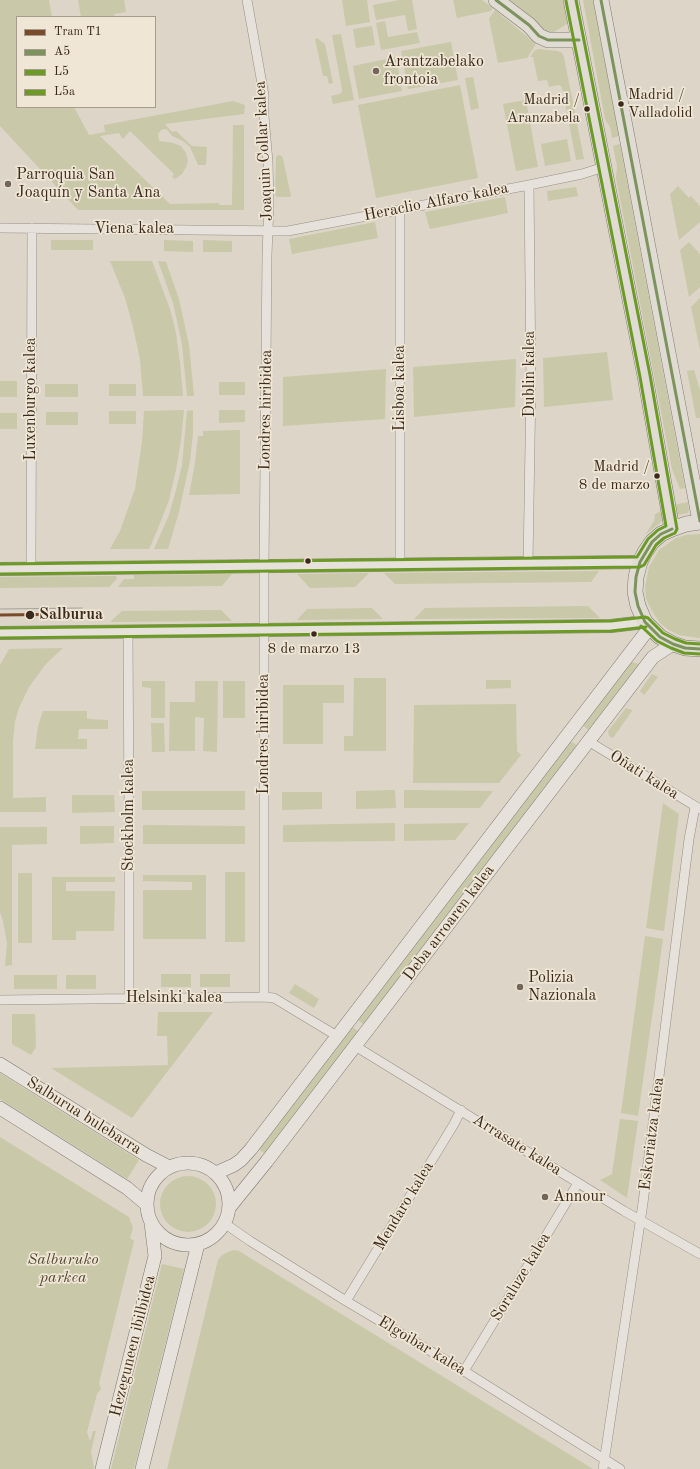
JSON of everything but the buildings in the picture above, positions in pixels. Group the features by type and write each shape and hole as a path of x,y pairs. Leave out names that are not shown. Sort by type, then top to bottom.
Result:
{"main road":[{"path":"496,0 529,25 539,36 548,40 579,40"},
{"path":"571,0 645,376 672,528"},
{"path":"601,0 700,522 672,528 661,534 652,542 640,562 636,577 635,592 638,606 648,625 660,637 672,644 685,648 700,649"},
{"name":"Deba arroaren kalea","path":"216,1172 234,1165 251,1149 648,625"},
{"name":"Deba arroaren kalea","path":"229,1208 267,1161 653,657 672,644"},
{"name":"Salburua bulebarra","path":"0,1064 146,1155 169,1167"},
{"path":"0,1108 127,1188 146,1204"},
{"path":"185,1162 201,1164 216,1172 224,1182 229,1195 229,1208 224,1223 213,1236 198,1244 187,1245 176,1243 162,1235 151,1222 146,1204 152,1182 160,1173 169,1167 185,1162"},
{"name":"Hezeguneen ibilbidea","path":"102,1469 155,1256 151,1222"},
{"path":"142,1469 198,1244"}],"street":[{"name":"Joaquin Collar kalea","path":"247,0 264,95 264,116 268,162 268,231"},
{"name":"Heraclio Alfaro kalea","path":"268,231 288,231 400,210 582,174 604,167"},
{"name":"Dublin kalea","path":"528,564 531,384 529,185"},
{"name":"Lisboa kalea","path":"400,210 400,565"},
{"name":"Viena kalea","path":"0,228 224,230 240,232 268,231"},
{"name":"Luxenburgo kalea","path":"31,569 32,228"},
{"name":"Londres hiribidea","path":"264,997 264,566 268,231"},
{"path":"0,569 640,562"},
{"path":"0,633 648,625"},
{"name":"Stockholm kalea","path":"128,632 129,999"},
{"name":"Oñati kalea","path":"588,741 698,808"},
{"name":"Eskoriatza kalea","path":"603,1465 641,1220 689,839 698,808"},
{"name":"Helsinki kalea","path":"0,1000 274,998 337,1036"},
{"name":"Arrasate kalea","path":"355,1046 578,1183 700,1254"},
{"name":"Mendaro kalea","path":"346,1301 454,1124 461,1110"},
{"name":"Soraluze kalea","path":"464,1371 578,1183"},
{"name":"Elgoibar kalea","path":"224,1223 346,1301 464,1371 603,1465 620,1469"}],"green space":[{"path":"0,0 49,0 52,16 16,16 16,108 75,108 89,135 105,132 104,125 233,101 245,105 244,114 165,124 172,132 176,131 192,146 207,147 206,165 198,165 190,147 183,141 172,136 166,129 161,130 158,134 159,141 181,146 186,153 188,161 186,167 182,174 175,179 172,177 174,174 130,131 123,139 119,133 100,136 170,204 219,203 219,205 232,205 233,125 244,125 244,210 78,210 0,126"},
{"path":"78,0 124,0 126,12 114,14 115,16 81,16"},
{"path":"342,0 367,0 370,22 346,26"},
{"path":"399,0 412,0 417,29 408,31 405,15 376,20 373,5"},
{"path":"453,0 482,0 493,8 491,11 457,18"},
{"path":"504,0 563,0 568,23 554,32 555,36 549,36"},
{"path":"583,0 593,0 619,136 612,138 610,127 605,119"},
{"path":"495,10 536,44 527,58 498,63 489,19"},
{"path":"385,21 388,37 417,32 420,43 381,50 376,23"},
{"path":"372,26 375,45 356,48 353,29"},
{"path":"341,34 354,100 333,104 331,96 341,93 342,90 332,35"},
{"path":"317,38 325,44 333,83 329,84 327,76 323,76 315,39"},
{"path":"451,42 458,80 408,89 401,51"},
{"path":"538,49 558,51 562,53 564,57 584,159 576,160 562,87 559,85 549,87 547,80 538,81 533,57 530,57 534,51"},
{"path":"396,57 402,91 359,99 353,66"},
{"path":"473,77 479,108 471,110 465,78"},
{"path":"460,85 478,178 376,198 358,105"},
{"path":"526,100 538,167 516,171 503,104"},
{"path":"567,139 571,161 545,166 541,144"},
{"path":"620,144 685,488 680,489 672,469 616,178 617,166 613,146"},
{"path":"278,155 282,156 283,159 291,196 289,197 277,197 275,195 276,157"},
{"path":"678,186 689,198 691,196 700,206 700,222 679,240 670,194"},
{"path":"576,187 578,196 548,201 547,191"},
{"path":"505,197 508,213 430,229 425,212"},
{"path":"375,222 378,238 292,254 289,239"},
{"path":"51,240 93,240 93,250 51,250"},
{"path":"164,240 193,241 193,252 164,251"},
{"path":"203,240 232,241 232,252 203,252"},
{"path":"689,242 700,254 700,287 689,297 680,250"},
{"path":"110,261 152,261 170,309 176,333 183,396 143,396 140,359 133,327 125,298"},
{"path":"158,261 166,262 179,299 189,345 194,396 187,396 182,344 173,303"},
{"path":"700,298 700,350 691,307"},
{"path":"607,352 613,400 544,407 543,358"},
{"path":"516,359 515,407 414,417 413,367"},
{"path":"386,369 385,419 283,426 283,377"},
{"path":"694,370 700,390 700,418 696,418 687,371"},
{"path":"0,381 17,381 17,397 0,397"},
{"path":"219,382 245,382 245,395 219,395"},
{"path":"45,384 78,384 78,397 45,397"},
{"path":"109,384 136,384 136,396 109,396"},
{"path":"184,410 176,470 169,500 149,549 110,549 120,531 135,489 142,442 144,411"},
{"path":"193,410 193,433 190,461 179,512 168,549 154,549 169,515 182,465 187,411"},
{"path":"219,410 245,410 245,422 219,423"},
{"path":"109,411 136,411 136,424 109,424"},
{"path":"46,412 78,412 78,425 46,425"},
{"path":"0,413 17,413 17,429 0,429"},
{"path":"240,430 240,494 189,495 198,436 203,436 203,431"},
{"path":"688,502 688,513 677,515 673,505"},
{"path":"663,510 663,518 660,523 645,535 654,521 655,514"},
{"path":"700,534 699,638 679,635 661,624 646,598 645,587 649,567 659,550 676,538 686,535"},
{"path":"599,571 591,582 395,584 384,573"},
{"path":"369,573 355,587 310,588 297,574"},
{"path":"232,574 222,586 118,587 124,579 134,579 134,575"},
{"path":"116,576 117,579 109,587 0,588 0,577"},
{"path":"588,606 600,618 414,619 425,608"},
{"path":"372,608 383,619 297,620 307,609"},
{"path":"221,610 232,621 110,622 122,611"},
{"path":"63,648 46,664 29,687 19,708 15,721 13,741 13,798 46,797 46,812 0,812 0,665 9,649"},
{"path":"631,662 640,664 589,730 582,725"},
{"path":"652,674 658,677 644,695 640,691"},
{"path":"354,678 386,678 386,751 344,751 344,736 353,736"},
{"path":"486,680 511,680 511,688 486,689"},
{"path":"142,681 165,681 165,718 151,718 151,688 142,687"},
{"path":"195,681 218,681 217,752 203,751 204,718 195,717 195,751 169,751 170,702 195,702"},
{"path":"223,681 245,681 245,718 223,718"},
{"path":"283,685 344,685 344,703 323,703 323,744 283,744"},
{"path":"516,704 517,751 521,755 499,783 413,783 414,705"},
{"path":"626,708 632,711 613,738 609,736 608,731"},
{"path":"43,711 87,711 87,719 108,720 108,729 79,729 78,739 87,739 87,749 35,749 38,726"},
{"path":"151,723 164,723 165,752 152,752"},
{"path":"570,741 578,746 364,1025 357,1019"},
{"path":"395,790 396,808 356,809 356,791"},
{"path":"404,790 493,791 480,808 404,808"},
{"path":"142,791 245,791 245,810 142,810"},
{"path":"282,792 322,792 322,809 282,810"},
{"path":"72,795 114,795 115,812 72,813"},
{"path":"663,803 679,814 664,931 646,928"},
{"path":"395,823 395,841 283,842 283,825"},
{"path":"469,823 455,840 404,841 404,824"},
{"path":"143,825 245,826 245,844 143,844"},
{"path":"80,826 114,826 114,843 80,844"},
{"path":"0,827 47,827 47,844 12,845 12,965 5,966 7,943 0,912"},
{"path":"225,872 245,872 245,942 225,942"},
{"path":"18,873 32,873 32,943 18,943"},
{"path":"143,875 206,875 206,939 143,939 143,890 192,890 192,882 143,881"},
{"path":"52,877 115,877 115,882 66,882 66,891 115,891 114,931 76,931 76,940 52,940"},
{"path":"645,936 663,939 638,1116 621,1113"},
{"path":"161,974 191,974 191,987 161,987"},
{"path":"200,974 230,974 230,987 200,987"},
{"path":"14,975 57,975 57,989 14,989"},
{"path":"66,975 96,975 96,989 66,989"},
{"path":"295,984 319,999 314,1008 289,993"},
{"path":"158,1012 213,1012 132,1118 51,1068 168,1065 167,1036 157,1036"},
{"path":"12,1014 35,1014 36,1047 31,1055 12,1044"},
{"path":"351,1026 359,1032 265,1154 257,1148"},
{"path":"0,1073 139,1160 127,1179 0,1099"},
{"path":"620,1119 638,1121 627,1198 600,1180 612,1174"},
{"name":"Salburuko parkea","path":"0,1137 129,1217 133,1228 130,1238 134,1241 99,1383 101,1389 97,1394 87,1432 90,1441 93,1431 96,1431 91,1451 94,1469 0,1469"},
{"path":"188,1176 199,1178 208,1184 214,1193 216,1204 214,1215 208,1224 199,1230 188,1232 177,1230 168,1224 162,1215 160,1204 162,1193 168,1184 177,1178"},
{"path":"234,1250 239,1251 593,1469 167,1469 218,1260 222,1255"},
{"path":"162,1264 184,1269 134,1469 111,1469"}],"tram line":[{"path":"0,609 82,608"},
{"name":"T1","path":"0,615 82,614"}],"transit line":[{"name":"A5","path":"496,0 529,25 539,36 548,40 579,40"},
{"name":"L5","path":"0,574 640,567 644,565 656,545 664,538 675,533 677,529 650,375 576,0"},
{"name":"A5","path":"601,0 700,521"},
{"name":"L5a","path":"0,564 637,557 648,539 658,530 666,526 640,377 566,1"},
{"name":"A5","path":"672,529 661,534 652,542 640,562 636,577 635,592 638,606 645,622 660,637 685,648 700,649"},
{"name":"L5a","path":"0,628 611,621 645,617 648,618 663,633 675,639 686,643 700,644"},
{"name":"L5","path":"641,626 657,641 671,648 684,653 700,654"},
{"name":"L5","path":"0,638 611,631 646,627"}],"place":[{"name":"Arantzabelako frontoia","path":"376,71"},
{"name":"Madrid / Valladolid","path":"621,104"},
{"name":"Madrid / Aranzabela","path":"587,109"},
{"name":"Parroquia San Joaquín y Santa Ana","path":"8,184"},
{"name":"Madrid / 8 de marzo","path":"657,476"},
{"name":"Salburua","path":"30,615"},
{"name":"8 de marzo 13","path":"314,634"},
{"name":"Polizia Nazionala","path":"520,987"},
{"name":"Annour","path":"545,1197"}]}
